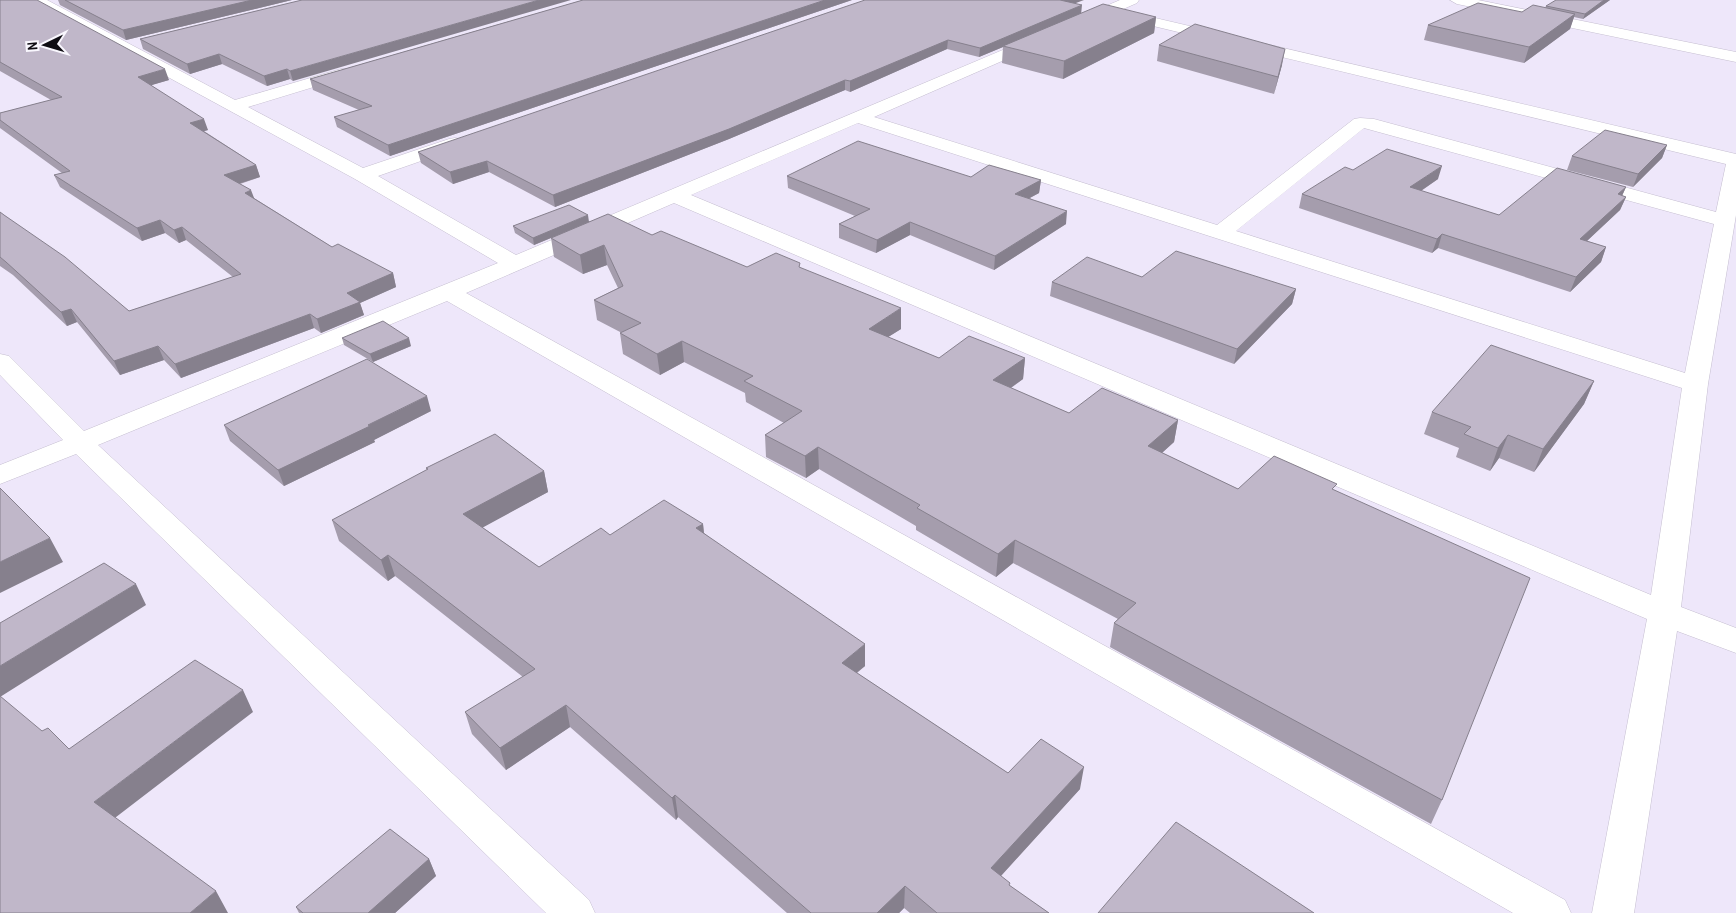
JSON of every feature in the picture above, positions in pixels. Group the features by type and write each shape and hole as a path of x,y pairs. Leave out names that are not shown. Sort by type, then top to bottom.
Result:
{"street":[{"path":"37,0 362,175 515,264"},
{"path":"1071,26 1132,0"},
{"path":"1457,0 1736,57"},
{"path":"1107,10 1736,161 1728,230 1695,384 1664,613 1613,913"},
{"path":"0,475 515,264 1053,33"},
{"path":"124,47 143,42"},
{"path":"233,106 366,67"},
{"path":"857,117 1695,384"},
{"path":"1220,232 1360,123 1368,123 1728,230"},
{"path":"362,175 466,139"},
{"path":"676,196 1664,613 1736,641"},
{"path":"448,292 1550,913"},
{"path":"0,361 80,442 574,913"}],"building":[{"path":"0,0 37,0 165,69 138,77 204,119 190,123 256,165 224,175 251,190 245,193 332,247 338,244 393,273 347,293 360,302 317,319 310,314 175,364 158,346 114,361 71,309 61,312 0,257 0,212 65,257 129,311 241,274 182,227 174,230 160,220 137,228 54,175 70,171 0,120 0,113 62,97 0,62"},
{"path":"65,0 252,0 123,30"},
{"path":"302,0 539,0 290,71 287,69 264,76 219,54 187,64 140,39"},
{"path":"583,0 825,0 388,145 334,117 372,106 310,79"},
{"path":"865,0 1060,0 1082,5 980,48 948,40 850,81 845,80 729,129 553,195 487,161 450,172 418,152"},
{"path":"1556,0 1604,0 1585,14 1546,6"},
{"path":"1478,3 1522,12 1533,5 1575,14 1529,47 1428,25"},
{"path":"1103,4 1156,17 1064,61 1003,46"},
{"path":"1195,24 1285,49 1278,77 1159,45"},
{"path":"1605,130 1667,145 1638,174 1572,156"},
{"path":"858,141 971,177 989,165 1041,180 1015,194 1067,211 995,256 910,222 877,240 839,224 870,209 787,176"},
{"path":"1387,149 1442,166 1410,187 1499,215 1557,168 1626,187 1618,194 1626,197 1580,239 1606,247 1576,277 1442,234 1437,239 1302,194 1345,167 1353,170"},
{"path":"569,205 588,215 533,238 513,226"},
{"path":"608,214 652,235 661,231 747,267 776,253 800,263 799,267 901,308 869,329 939,358 969,336 1025,358 993,380 1069,413 1102,388 1178,420 1148,446 1238,489 1274,456 1337,484 1332,489 1530,578 1442,800 1114,623 1136,603 1015,540 998,554 917,508 920,505 818,447 805,456 765,435 802,411 744,381 753,376 682,341 657,354 620,333 641,323 594,300 623,286 604,245 580,255 551,238"},
{"path":"1176,251 1296,289 1237,349 1052,282 1087,257 1142,277"},
{"path":"383,321 409,338 370,354 342,338"},
{"path":"1491,345 1594,381 1543,449 1508,435 1498,448 1464,434 1471,427 1432,412"},
{"path":"367,359 427,396 368,425 370,426 278,470 224,425"},
{"path":"495,434 544,471 463,514 539,567 601,528 610,535 664,500 703,524 696,528 865,644 842,663 1008,773 1041,739 1084,767 991,868 1010,883 1009,885 1049,913 937,913 905,886 877,913 811,913 675,795 672,798 566,705 500,748 465,712 535,669 388,555 381,560 332,520 428,469 426,468"},
{"path":"0,488 50,538 0,562"},
{"path":"104,563 136,584 0,666 0,623"},
{"path":"195,660 243,690 94,802 216,891 190,913 0,913 0,696 42,731 48,728 69,749"},
{"path":"1176,822 1314,913 1098,913"},
{"path":"390,829 429,859 368,913 303,913 296,907"}]}
